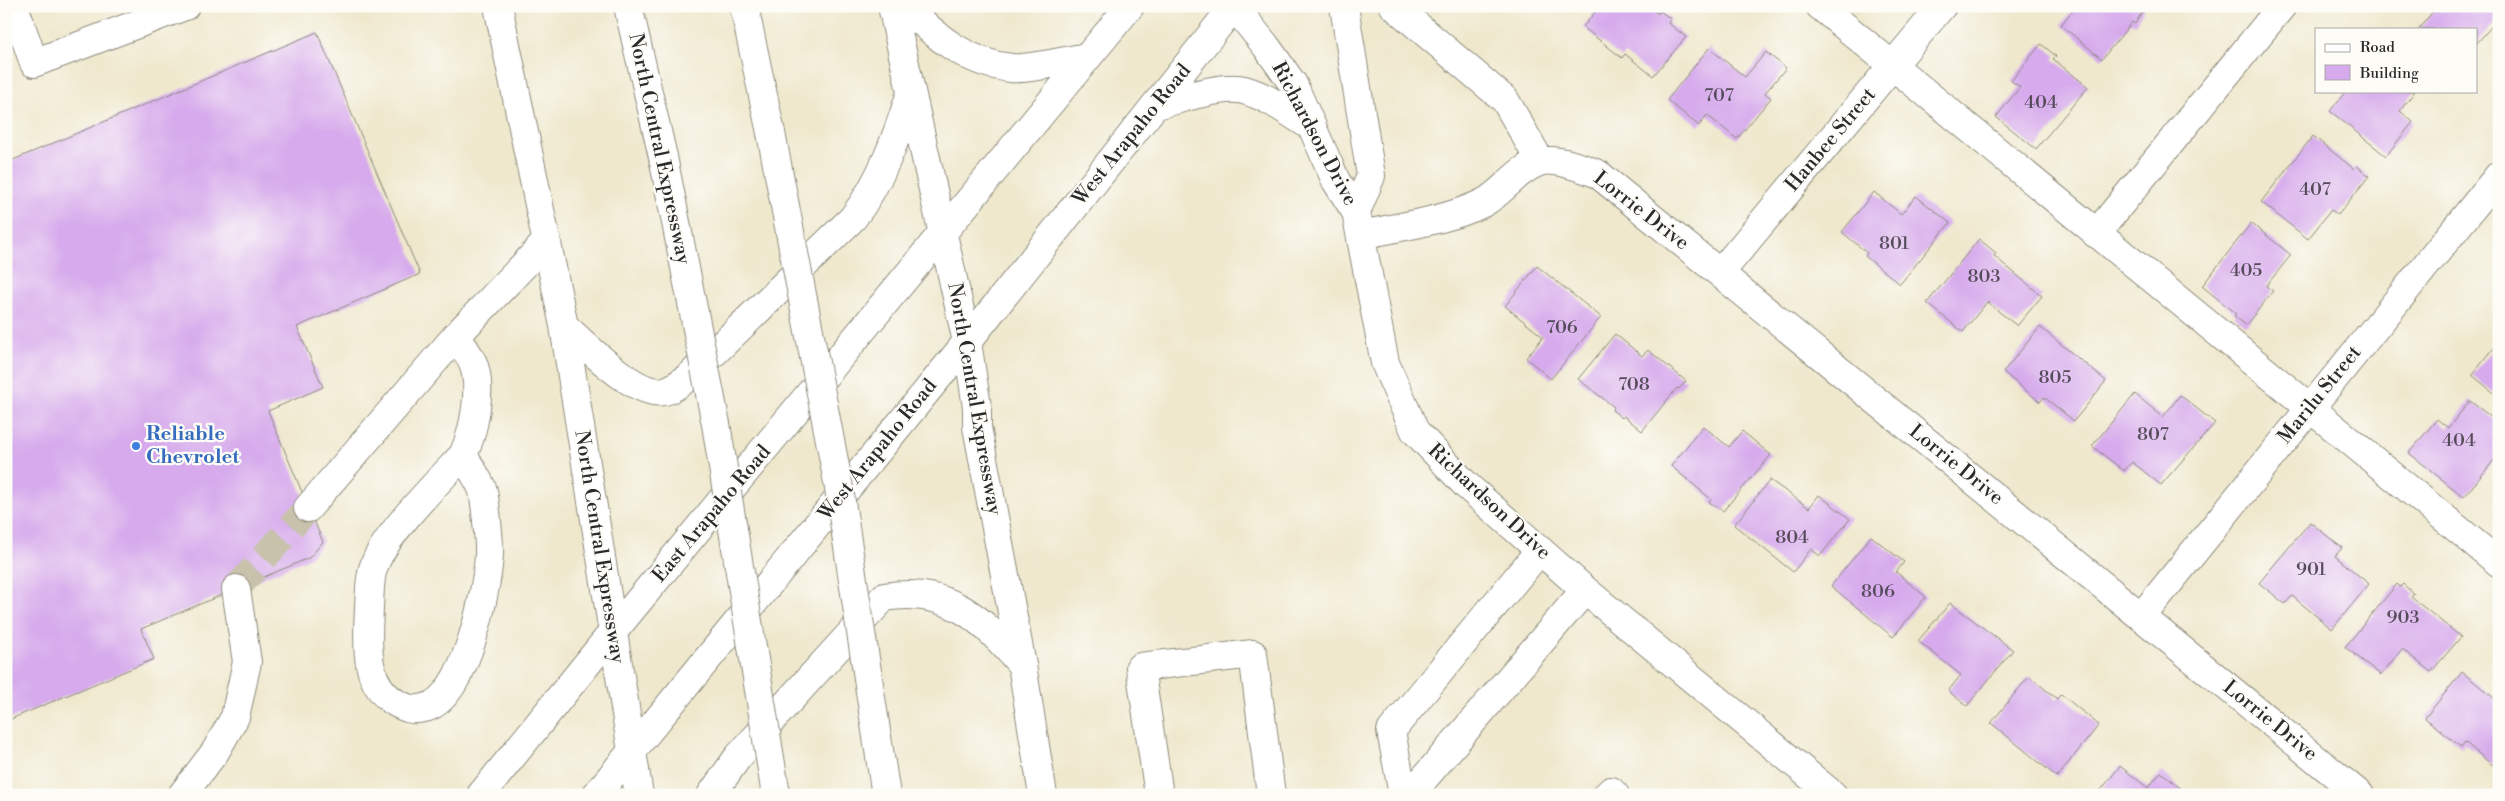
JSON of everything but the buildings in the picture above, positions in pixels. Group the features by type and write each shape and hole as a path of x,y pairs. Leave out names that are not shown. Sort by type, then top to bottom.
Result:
{"main road":[{"path":"14,6 34,63 185,6"},
{"name":"North Central Expressway","path":"498,6 564,326 639,795"},
{"name":"North Central Expressway","path":"628,6 663,157 716,424 776,795"},
{"path":"744,6 772,134 838,482 886,795"},
{"name":"North Central Expressway","path":"892,6 967,342 977,407 977,426 1022,665 1043,795"},
{"path":"906,6 928,30 964,55 979,60 1012,68 1087,57"},
{"path":"943,234 1130,6"},
{"name":"Richardson Drive","path":"1234,6 1293,84 1336,181 1358,224 1385,362 1414,431 1466,485 1585,590 1833,795"},
{"name":"West Arapaho Road","path":"632,751 967,342 1234,6"},
{"path":"1344,6 1372,176 1358,224 1434,219 1484,203 1516,176 1540,161 1505,100 1394,6"},
{"path":"1820,6 2499,563"},
{"name":"Hanbee Street","path":"1720,273 1942,6"},
{"path":"2096,234 2282,6"},
{"path":"1156,105 1213,91 1242,89 1264,98 1312,127"},
{"path":"564,326 632,383 649,391 668,391 690,375 853,218 869,197 893,149 911,92"},
{"name":"Lorrie Drive","path":"1540,161 1576,164 1598,174 2360,795"},
{"name":"Marilu Street","path":"2142,616 2499,175"},
{"name":"East Arapaho Road","path":"481,795 612,633 943,234"},
{"path":"308,508 456,336 546,241"},
{"path":"456,336 474,366 477,404 471,438 463,454 396,532 374,566 368,642 371,672 377,687 388,698 408,710 426,708 436,703 460,672 469,651 484,587 489,554 483,491 463,454"},
{"path":"1403,795 1391,731 1540,550"},
{"path":"182,795 215,752 235,717 247,662 236,589"},
{"path":"1410,795 1585,590"},
{"path":"711,795 738,758 884,596 906,593 949,602 968,611 992,630 1022,665"},
{"path":"1159,795 1140,667 1253,654 1271,795"},
{"path":"596,795 632,751"},
{"path":"1607,795 1611,791 1615,795"}],"tunnel":[{"path":"236,589 308,508"}],"place":[{"name":"Reliable Chevrolet","path":"136,446"}]}
